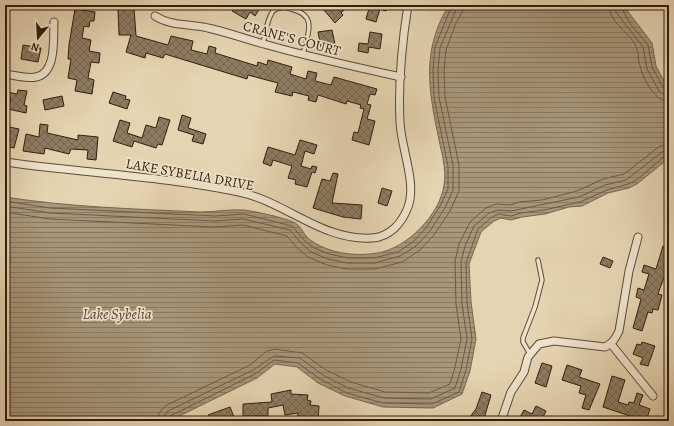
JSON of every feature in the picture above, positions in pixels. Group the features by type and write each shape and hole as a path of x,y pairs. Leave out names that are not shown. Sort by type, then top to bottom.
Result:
{"street":[{"name":"LAKE SYBELIA DRIVE","path":"5,162 49,168 156,178 240,192 267,201 332,234 346,238 374,238 393,232 409,206 411,188 400,123 401,77 408,5"},
{"name":"CRANE'S COURT","path":"155,16 163,21 175,25 206,27 345,66 401,77"},
{"path":"5,74 35,78 48,70 51,61 54,22"},
{"path":"501,421 507,401 524,372 530,354 539,344 546,341 605,347 611,344 618,331 628,277 638,237"},
{"path":"611,344 653,396"}],"lane":[{"path":"263,44 273,12 279,8 289,8 300,11 308,19 309,28 303,54"},
{"path":"530,354 523,338 535,307 542,280 538,260"}],"water":[{"name":"Lake Sybelia","path":"449,5 623,5 652,43 656,66 669,90 669,158 637,184 629,188 608,193 582,206 569,207 545,214 511,220 501,218 494,221 481,232 469,264 471,302 476,339 470,371 462,394 433,408 383,407 345,396 318,383 297,367 275,364 257,378 169,421 5,421 5,197 53,203 127,209 200,212 244,210 262,213 296,223 309,239 324,248 333,251 351,254 368,254 388,250 410,238 429,219 436,208 444,185 444,166 434,117 430,84 430,68 434,37 440,21"}],"building":[{"path":"236,5 255,5 260,8 255,16 250,12 246,19 232,11"},
{"path":"327,5 342,5 345,9 341,13 343,15 335,23 323,9"},
{"path":"370,5 388,5 386,11 380,9 376,22 366,19"},
{"path":"134,8 136,36 168,45 171,36 193,41 191,50 207,54 209,46 216,48 215,53 257,66 258,62 267,65 268,60 292,67 290,74 306,79 308,71 317,73 315,81 331,85 334,77 377,89 375,95 370,94 367,104 371,105 367,119 375,121 369,145 352,140 354,132 358,133 364,109 360,108 361,105 347,101 346,104 318,95 316,102 308,100 309,96 293,92 292,96 275,92 278,83 248,75 247,79 165,54 163,58 146,53 145,58 126,52 131,35 119,35 118,10"},
{"path":"75,9 95,12 94,21 90,21 89,27 84,26 82,38 91,40 89,51 100,53 99,63 91,62 88,78 94,80 92,94 75,91 77,80 68,78 71,59 68,59 69,45"},
{"path":"332,30 336,49 330,49 330,46 321,47 318,32"},
{"path":"370,32 382,34 380,49 369,47 368,53 358,51 359,43 368,44"},
{"path":"23,45 41,48 38,62 21,59"},
{"path":"18,90 27,91 24,105 27,106 26,113 8,109 11,99 6,98 7,92 17,94"},
{"path":"113,92 126,96 125,99 130,100 127,109 109,103"},
{"path":"62,96 64,106 45,110 43,100"},
{"path":"182,115 191,118 188,128 206,134 203,144 192,141 194,135 178,130"},
{"path":"159,117 170,120 162,145 158,144 156,148 134,141 132,147 113,141 120,120 130,123 127,133 142,138 146,125 156,128"},
{"path":"40,124 48,125 47,133 78,140 78,135 98,137 96,160 87,159 88,150 71,149 69,154 45,148 44,154 23,151 26,134 39,137"},
{"path":"9,127 19,129 14,148 5,146 5,135 7,136"},
{"path":"300,140 317,145 314,154 305,151 301,166 311,169 312,166 317,167 315,173 312,172 307,187 295,184 296,180 288,178 292,166 273,160 271,166 263,163 268,147 295,155"},
{"path":"333,173 338,174 332,203 362,205 361,219 343,217 313,208 322,179 330,181"},
{"path":"382,188 392,191 387,206 378,203"},
{"path":"663,246 669,248 669,266 658,294 662,295 658,310 653,309 652,313 648,312 642,331 633,328 641,299 636,297 638,288 644,290 649,274 642,272 644,265 656,269"},
{"path":"603,257 613,261 610,268 600,264"},
{"path":"642,342 655,346 648,366 640,364 643,358 633,354 637,344 641,345"},
{"path":"542,363 552,366 546,387 535,383"},
{"path":"567,365 582,370 579,377 600,384 589,410 582,408 586,395 579,393 581,386 562,380"},
{"path":"612,376 625,380 618,402 628,405 629,402 634,403 637,393 643,395 639,405 650,409 646,421 628,421 630,416 603,407"},
{"path":"291,390 291,394 308,395 307,400 311,401 310,405 319,406 318,421 297,421 298,413 285,415 283,405 268,408 268,416 243,416 243,404 272,402 271,394"},
{"path":"482,392 491,395 485,415 488,418 486,421 467,421 476,409"},
{"path":"536,406 546,411 541,421 518,421 524,410 532,414"},
{"path":"230,407 234,417 221,421 210,421 208,415"}]}
